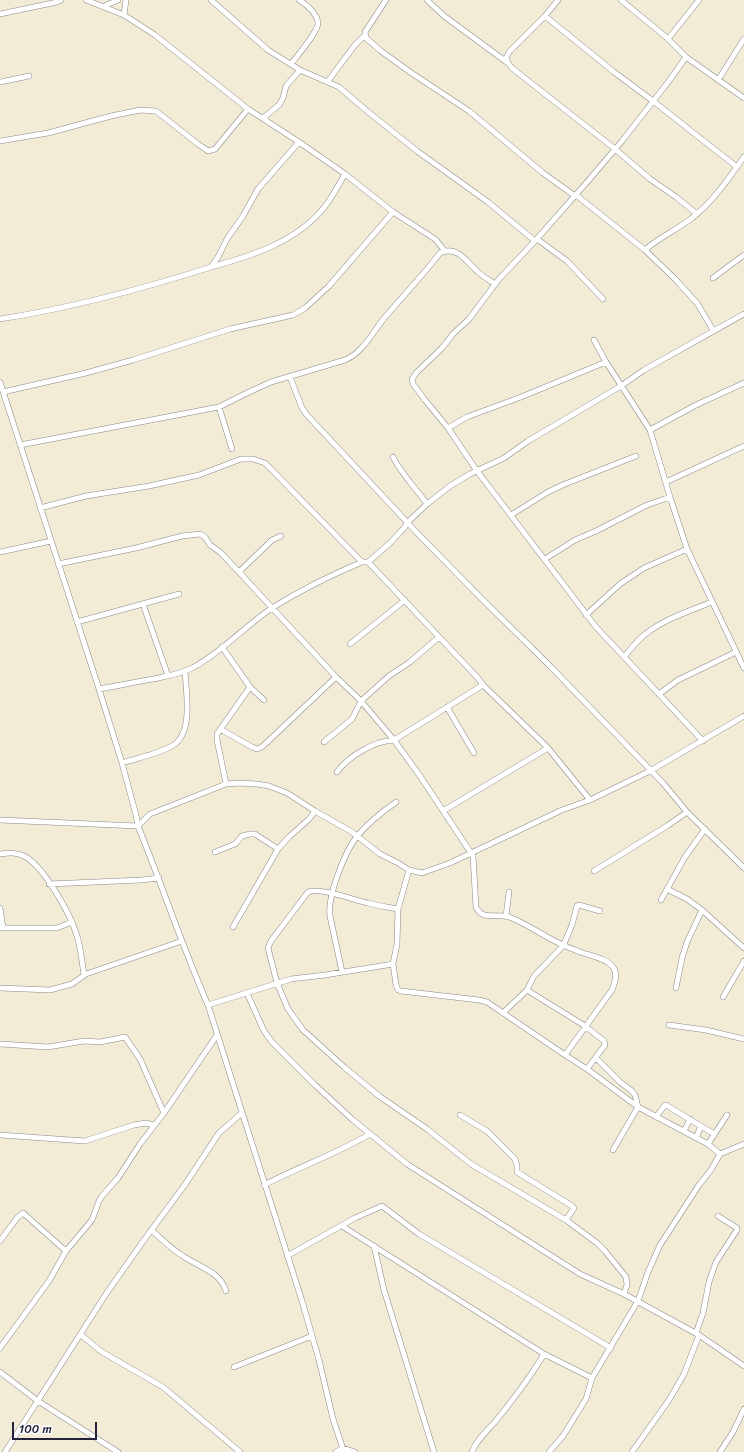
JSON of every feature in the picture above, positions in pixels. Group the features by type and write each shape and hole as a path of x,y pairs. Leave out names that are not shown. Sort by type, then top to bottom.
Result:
{"street":[{"path":"0,14 43,6 61,0"},
{"path":"86,0 124,15 155,35 248,109 345,174 393,212 435,239 445,251"},
{"path":"104,6 118,0"},
{"path":"124,15 126,0"},
{"path":"211,0 268,50 300,70 339,87 417,151 488,202 536,240 567,261 603,299"},
{"path":"291,64 316,29 318,22 308,2 300,0"},
{"path":"328,81 354,45 365,36 365,32 386,0"},
{"path":"427,0 444,16 508,63 512,68 615,149 650,179 697,214"},
{"path":"508,63 506,58 509,52 545,16 558,0"},
{"path":"621,0 668,39 686,57 744,98"},
{"path":"668,39 699,0"},
{"path":"545,16 614,72 737,167"},
{"path":"365,36 381,51 410,72 469,111 543,173 576,195 645,250 697,303 713,330"},
{"path":"718,80 744,39"},
{"path":"686,57 615,149 576,195 495,284 469,319 453,334 442,348 417,372 412,379 413,384 448,428 477,471 596,627 703,741"},
{"path":"263,118 279,105 283,98 286,86 300,70"},
{"path":"0,82 29,76"},
{"path":"0,141 48,133 111,116 140,110 156,111 208,151 215,149 248,109"},
{"path":"211,267 258,189 299,142"},
{"path":"645,250 654,242 697,214 724,185 744,157"},
{"path":"0,318 29,314 91,301 250,255 290,236 305,227 326,205 345,174"},
{"path":"3,392 86,373 230,329 293,315 305,308 329,286 393,212"},
{"path":"20,445 219,407 271,382 334,365 352,357 361,350 385,317 440,253 445,251 457,252 478,272 495,284"},
{"path":"714,278 744,255"},
{"path":"99,689 168,676 194,667 273,608 287,601 299,592 315,585 336,572 362,562 368,562 427,504 450,486 470,474 504,458 528,441 621,386 644,370 744,314"},
{"path":"594,340 606,362 650,430 687,549 744,668"},
{"path":"448,428 466,417 521,397 606,362"},
{"path":"290,377 302,408 307,415 484,601 550,666 663,783 687,812 744,868"},
{"path":"0,382 99,689 122,763 138,826 159,878 190,964 208,1005 312,1336 333,1419 343,1450"},
{"path":"650,430 696,405 744,383"},
{"path":"0,400 6,400"},
{"path":"219,407 232,448"},
{"path":"666,482 744,446"},
{"path":"511,515 548,492 636,456"},
{"path":"393,457 405,477 418,490 427,504"},
{"path":"40,508 86,496 149,486 199,475 241,459 253,459 265,463 362,562"},
{"path":"545,559 575,540 647,505 670,497"},
{"path":"58,564 136,548 182,536 200,534 205,537 210,545 220,552 336,677 361,701 394,740 472,854 474,859 476,907 478,912 484,915 506,916 520,921 563,946 608,962 612,965 616,971 615,982 612,990 565,1056"},
{"path":"239,572 272,540 281,536"},
{"path":"0,552 51,541"},
{"path":"586,614 608,594 633,575 649,565 687,549"},
{"path":"368,562 483,685 548,748 590,800"},
{"path":"77,622 179,594"},
{"path":"350,644 405,600"},
{"path":"624,657 643,636 654,629 678,616 712,602"},
{"path":"144,604 168,676"},
{"path":"324,742 352,719 361,701 389,676 410,662 439,637"},
{"path":"222,647 250,688 264,700"},
{"path":"659,694 678,680 736,652"},
{"path":"122,763 172,746 178,741 184,732 186,722 185,671"},
{"path":"220,729 252,747 257,749 262,747 336,677"},
{"path":"337,772 346,762 358,753 380,742 394,740 483,685"},
{"path":"226,784 216,740 217,734 250,688"},
{"path":"447,707 474,753"},
{"path":"0,820 138,826 150,814 226,784 239,783 269,786 287,793 357,836 380,854 409,870 422,873 450,864 562,810 590,800 650,771 744,716"},
{"path":"443,811 548,748"},
{"path":"342,972 329,909 331,894 341,868 357,836 372,820 396,802"},
{"path":"233,927 278,849 309,819 315,811"},
{"path":"594,871 687,812"},
{"path":"661,900 685,857 706,829"},
{"path":"215,852 235,844 242,836 250,834 255,834 278,849"},
{"path":"0,854 12,853 24,856 34,863 41,871 59,898 72,922 77,936 84,976"},
{"path":"409,870 398,909 397,944 393,964 398,990 401,992 488,1002 565,1056 616,1089 638,1107 708,1144 720,1154"},
{"path":"49,884 159,878"},
{"path":"667,889 687,899 702,910 744,948"},
{"path":"398,909 368,904 312,890 308,892 268,944 277,983 288,1009 303,1030 379,1096 427,1129 471,1164 566,1220 597,1243 620,1268 626,1277 627,1284 624,1294"},
{"path":"506,916 509,892"},
{"path":"503,1013 527,990 534,976 563,946 572,925 577,906 579,905 600,911"},
{"path":"0,908 2,928 57,928 72,922"},
{"path":"676,988 687,942 702,910"},
{"path":"0,988 50,990 72,984 86,974 182,941"},
{"path":"723,997 744,961"},
{"path":"208,1005 291,979 393,964"},
{"path":"527,990 585,1026 604,1041 605,1045 587,1069"},
{"path":"248,993 264,1031 272,1042 314,1085 407,1164 580,1274 638,1301 697,1334 744,1366"},
{"path":"669,1025 706,1030 744,1039"},
{"path":"0,1348 49,1281 66,1252 92,1220 102,1196 118,1178 153,1125 164,1112 217,1035"},
{"path":"0,1044 48,1047 84,1041 100,1042 125,1037 140,1059 164,1112"},
{"path":"596,1058 635,1095 638,1107 613,1150"},
{"path":"616,1089 620,1082"},
{"path":"656,1117 666,1105 714,1134"},
{"path":"6,1451 106,1294 184,1186 219,1133 242,1113"},
{"path":"460,1115 486,1131 515,1159 517,1166 516,1172 572,1206 573,1210 566,1220"},
{"path":"708,1144 727,1115"},
{"path":"684,1131 690,1119"},
{"path":"0,1135 85,1141 134,1125 146,1123 153,1125"},
{"path":"696,1138 701,1126"},
{"path":"264,1185 345,1148 370,1134"},
{"path":"549,1452 562,1436 586,1399 592,1378 638,1301 648,1272 660,1245 699,1185 711,1170 720,1154 744,1144"},
{"path":"287,1256 382,1206 419,1234 610,1348"},
{"path":"0,1241 17,1218 23,1213 66,1252"},
{"path":"632,1452 669,1400 684,1374 703,1312 708,1282 716,1262 736,1230 736,1228 718,1216"},
{"path":"342,1226 544,1354 592,1378"},
{"path":"151,1230 184,1258 211,1273 223,1284 226,1291"},
{"path":"374,1246 384,1290 434,1452"},
{"path":"81,1335 102,1352 163,1388 240,1452"},
{"path":"234,1367 312,1336"},
{"path":"472,1452 476,1444 530,1377 544,1354"},
{"path":"0,1372 38,1401 118,1452"},
{"path":"720,1452 733,1432 744,1409"},
{"path":"336,1452 343,1450 355,1452"}]}
